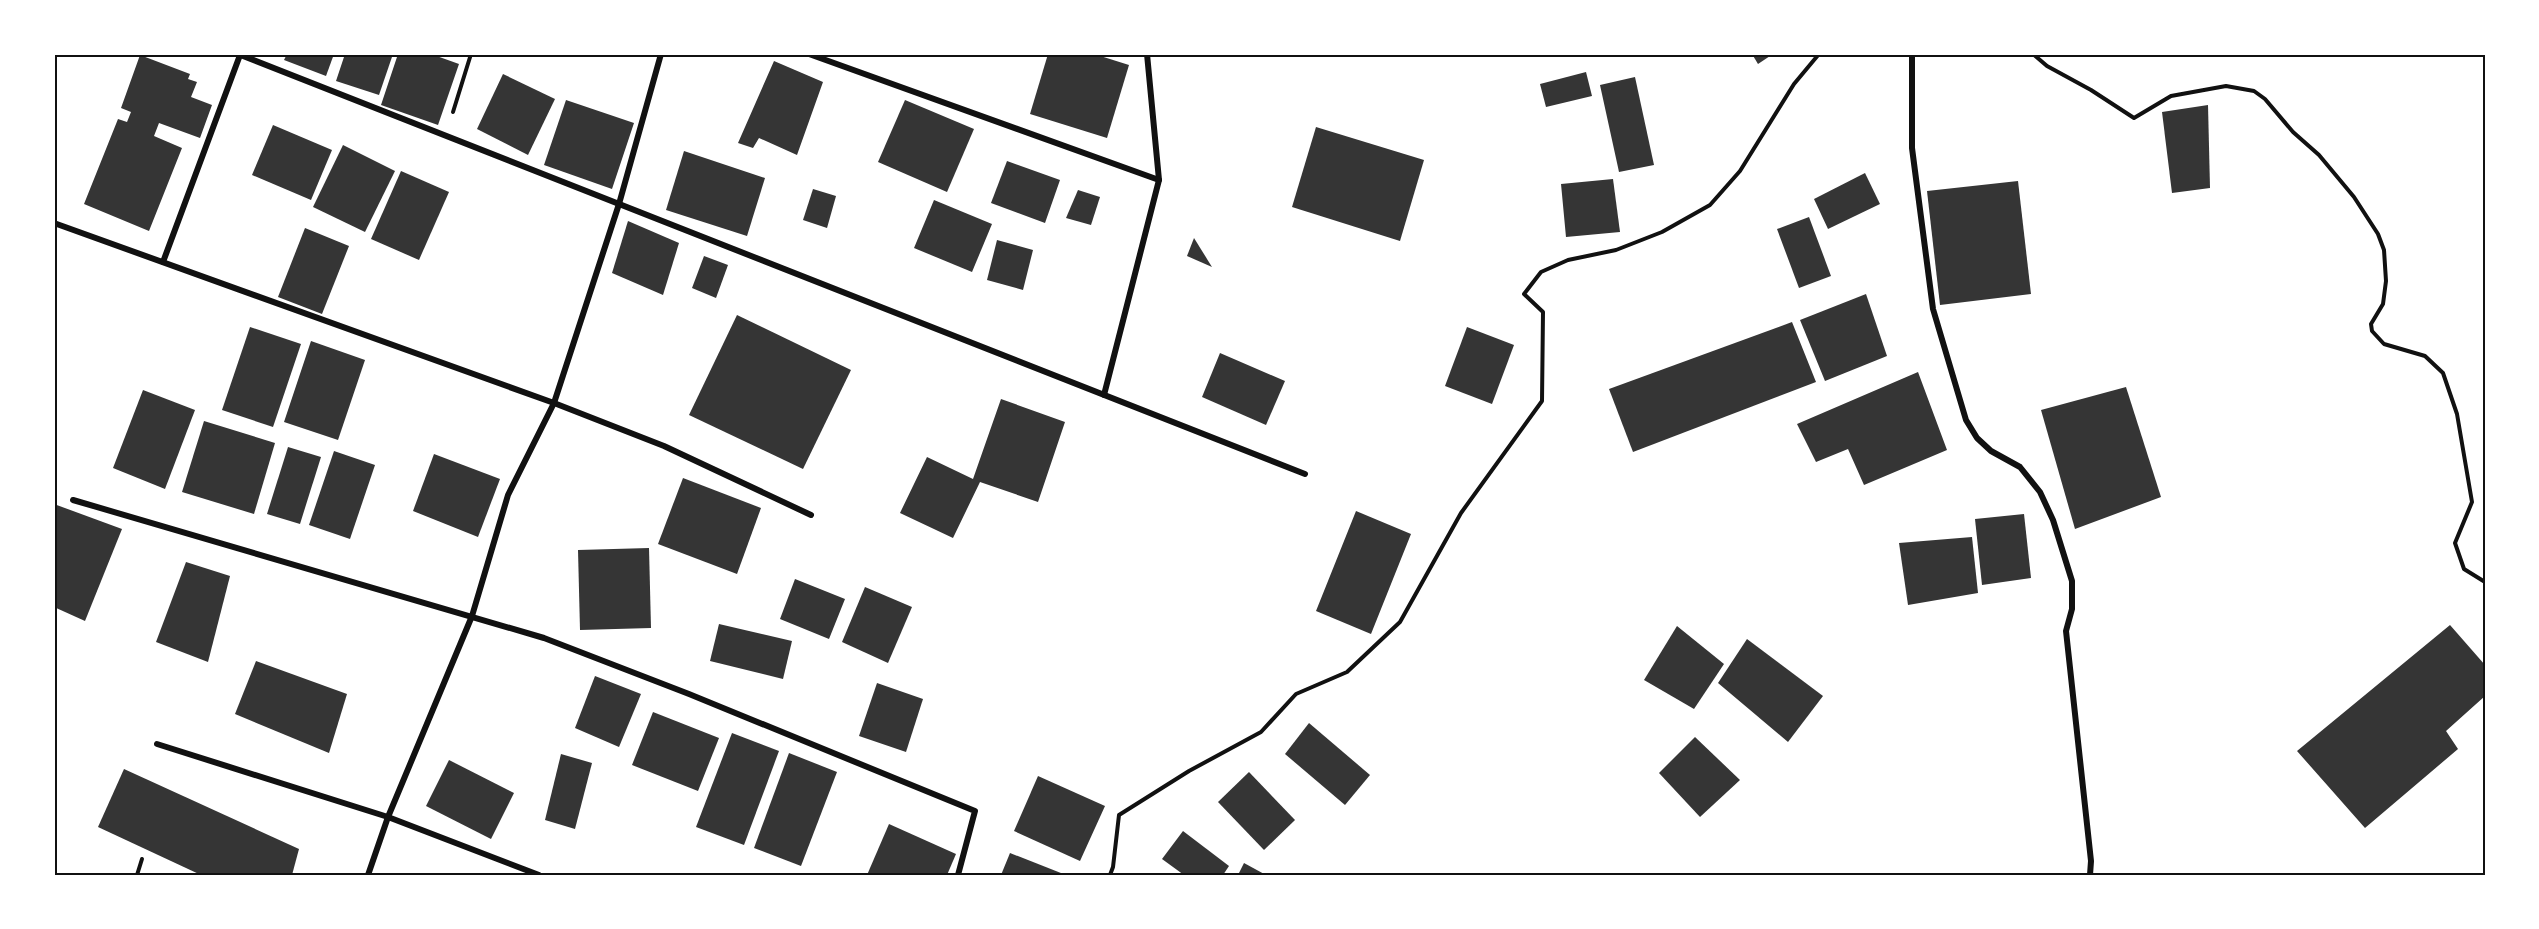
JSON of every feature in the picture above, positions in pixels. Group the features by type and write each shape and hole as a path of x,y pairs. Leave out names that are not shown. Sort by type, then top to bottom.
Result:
{"street":[{"path":"163,262 239,54 1305,474"},
{"path":"368,875 388,817 472,616 508,495 554,403 619,204 661,54"},
{"path":"809,54 1159,180"},
{"path":"1104,395 1159,180 1147,54"},
{"path":"1912,54 1912,148 1933,309 1966,420 1977,438 1991,451 2020,467 2040,492 2053,520 2072,581 2072,609 2066,631 2090,850 2090,875"},
{"path":"54,223 554,403 664,446 811,515"},
{"path":"73,500 544,638 975,811 958,875"},
{"path":"157,744 388,817 539,875"}],"path":[{"path":"445,135 471,54"},
{"path":"1110,875 1119,815 1189,771 1262,732 1296,694 1347,672 1400,622 1461,513 1542,401 1543,312 1524,294 1541,272 1568,260 1616,250 1662,232 1710,205 1740,171 1794,84 1819,54"},
{"path":"2033,54 2047,66 2134,117 2170,96 2226,86 2254,91 2265,99 2293,132 2319,155 2354,197 2378,234 2384,250 2386,281 2383,304 2371,324 2372,331 2384,344 2425,356 2443,373 2457,414 2472,502 2455,543 2464,568 2485,582"},
{"path":"136,875 142,859"}],"building":[{"path":"287,54 334,54 326,76 284,60"},
{"path":"345,54 393,54 379,95 336,81"},
{"path":"398,54 431,54 459,64 438,125 381,105"},
{"path":"1048,54 1094,54 1129,65 1107,138 1030,114"},
{"path":"1752,54 1773,54 1758,64"},
{"path":"140,55 190,74 188,79 197,82 191,97 212,105 200,138 159,123 154,136 182,148 149,231 84,204 118,119 127,122 131,112 121,108"},
{"path":"774,61 823,82 797,155 759,138 753,148 738,143"},
{"path":"1586,72 1592,96 1546,107 1540,84"},
{"path":"503,74 555,99 528,155 477,129"},
{"path":"1635,77 1654,165 1619,172 1600,85"},
{"path":"566,100 634,123 612,189 544,165"},
{"path":"905,100 974,129 947,192 878,162"},
{"path":"2208,105 2210,188 2172,193 2162,112"},
{"path":"273,125 332,150 311,200 252,175"},
{"path":"1316,127 1424,160 1400,241 1292,207"},
{"path":"343,145 395,171 365,232 313,207"},
{"path":"684,151 765,178 747,236 666,210"},
{"path":"1007,161 1060,180 1045,223 991,203"},
{"path":"401,171 449,192 419,260 371,239"},
{"path":"1865,173 1880,204 1828,229 1814,199"},
{"path":"1613,179 1620,232 1566,237 1561,184"},
{"path":"2018,181 2031,294 1940,305 1927,191"},
{"path":"813,189 836,196 827,228 803,220"},
{"path":"1078,190 1100,197 1091,225 1066,218"},
{"path":"934,200 992,224 972,272 914,248"},
{"path":"1809,217 1831,276 1799,288 1777,229"},
{"path":"628,221 679,243 663,295 612,273"},
{"path":"305,228 349,246 322,314 278,297"},
{"path":"1194,238 1212,267 1187,256"},
{"path":"997,240 1033,250 1023,290 987,280"},
{"path":"704,256 728,265 716,298 692,288"},
{"path":"1866,294 1887,356 1825,381 1800,320"},
{"path":"737,315 851,370 803,469 689,415"},
{"path":"1792,322 1816,382 1633,452 1609,389"},
{"path":"250,327 301,344 273,427 222,410"},
{"path":"1467,327 1514,345 1492,404 1445,386"},
{"path":"311,341 365,360 338,440 284,422"},
{"path":"1220,353 1285,381 1266,425 1202,397"},
{"path":"1918,372 1947,450 1864,485 1848,449 1816,462 1797,424"},
{"path":"2126,387 2161,497 2075,529 2041,410"},
{"path":"143,390 195,410 165,489 113,468"},
{"path":"1001,399 1065,422 1038,502 980,482 953,538 900,513 927,457 973,479"},
{"path":"204,421 275,443 254,514 182,492"},
{"path":"288,447 321,457 300,524 267,514"},
{"path":"334,451 375,465 350,539 309,525"},
{"path":"434,454 500,479 478,537 413,511"},
{"path":"683,478 761,508 737,574 658,544"},
{"path":"54,504 122,529 85,621 54,607"},
{"path":"1356,511 1411,534 1371,634 1316,611"},
{"path":"2024,514 2031,578 1982,585 1975,519"},
{"path":"1972,537 1978,593 1908,605 1899,543"},
{"path":"649,548 651,628 580,630 578,550"},
{"path":"186,562 230,576 208,662 156,642"},
{"path":"795,579 845,599 829,639 780,619"},
{"path":"865,587 912,607 888,663 842,642"},
{"path":"719,624 792,641 783,679 710,661"},
{"path":"2450,625 2485,665 2485,696 2446,731 2458,749 2365,828 2297,751"},
{"path":"1677,626 1724,664 1694,709 1644,680"},
{"path":"1747,639 1823,696 1788,742 1718,683"},
{"path":"256,661 347,694 329,753 235,714"},
{"path":"595,676 641,694 619,747 575,728"},
{"path":"877,683 923,699 906,752 859,736"},
{"path":"653,712 719,738 698,791 632,765"},
{"path":"1309,723 1370,775 1345,805 1285,754"},
{"path":"732,733 779,751 744,845 696,827"},
{"path":"1695,737 1740,780 1700,817 1659,773"},
{"path":"789,753 837,772 801,866 754,848"},
{"path":"561,754 592,763 575,829 545,820"},
{"path":"449,760 514,793 491,839 426,806"},
{"path":"124,769 299,849 292,875 201,875 98,827"},
{"path":"1249,772 1295,820 1264,850 1218,802"},
{"path":"1038,776 1105,806 1080,861 1014,831"},
{"path":"889,824 956,854 947,875 867,875"},
{"path":"1183,831 1229,866 1223,875 1184,875 1162,859"},
{"path":"1010,853 1066,875 1001,875"},
{"path":"1244,863 1266,875 1238,875"}]}
